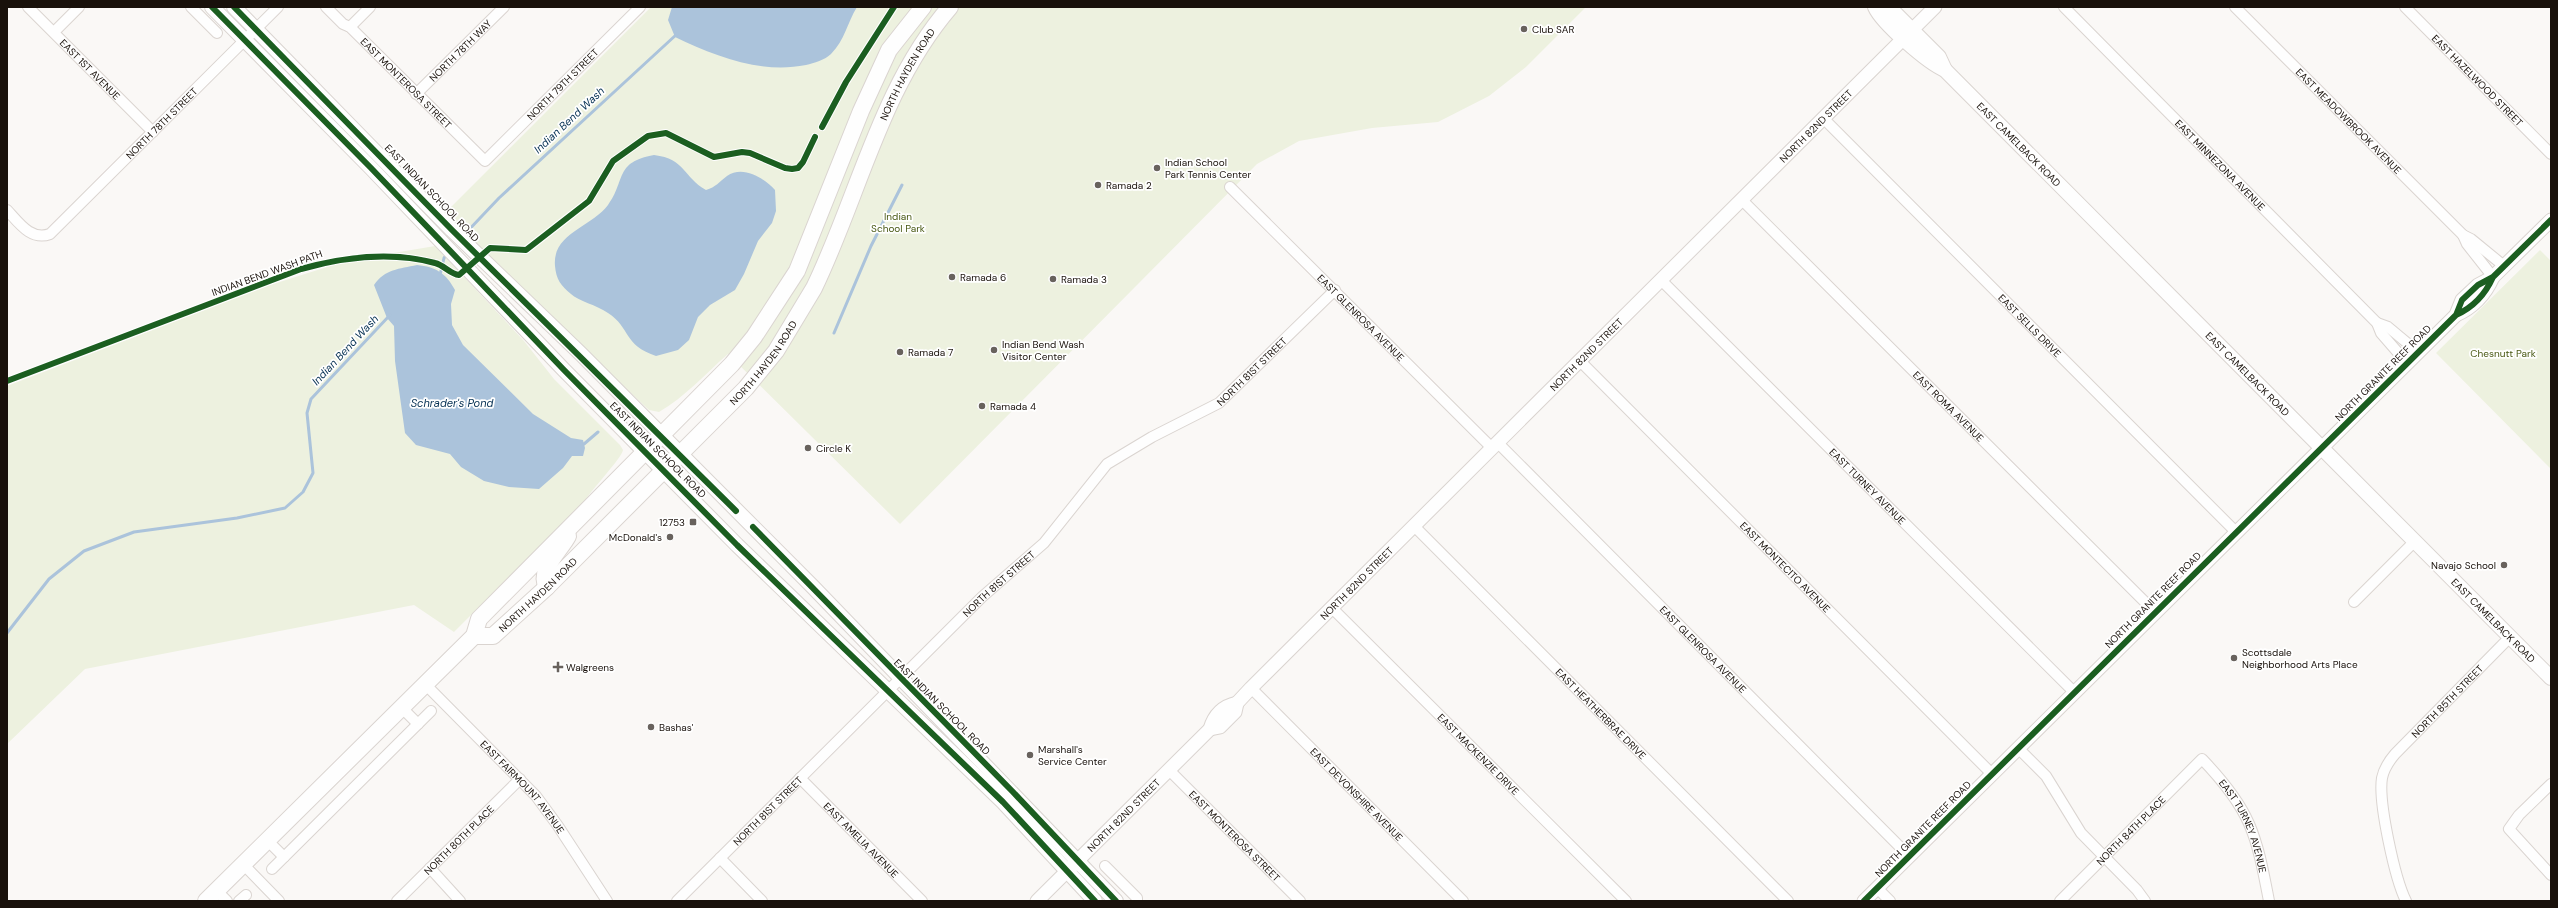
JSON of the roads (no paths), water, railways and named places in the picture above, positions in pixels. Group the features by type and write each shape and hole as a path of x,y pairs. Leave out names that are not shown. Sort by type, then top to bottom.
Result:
{"main road":[{"name":"EAST INDIAN SCHOOL ROAD","path":"212,7 664,471 1003,802 1067,872 1096,901"},
{"name":"EAST INDIAN SCHOOL ROAD","path":"234,7 452,230 621,395 813,587 900,679 1116,901"},
{"path":"216,898 243,864 474,636 479,619 578,517 732,364 754,337 789,286 804,259 861,111 890,50 923,7"},
{"name":"NORTH HAYDEN ROAD","path":"474,636 493,636 547,587 664,471 763,368 800,314 827,262 896,91 916,53 950,7"},
{"name":"EAST CAMELBACK ROAD","path":"1875,7 1877,13 1908,34"},
{"name":"EAST CAMELBACK ROAD","path":"1889,7 1931,64 1945,70 2551,678"},
{"path":"547,587 544,582 544,572 561,549 578,517"}],"street":[{"name":"EAST 1ST AVENUE","path":"28,7 153,132"},
{"path":"54,32 79,7"},
{"name":"NORTH 78TH STREET","path":"7,210 33,235 42,237 50,234 278,7"},
{"name":"EAST MONTEROSA STREET","path":"326,7 343,24 350,27 485,161"},
{"path":"350,27 370,7"},
{"name":"NORTH 78TH WAY","path":"416,94 504,7"},
{"name":"NORTH 79TH STREET","path":"485,161 640,7"},
{"name":"NORTH 82ND STREET","path":"1037,901 1210,729 1212,720 1227,705 1237,703 1935,7"},
{"name":"EAST MINNEZONA AVENUE","path":"2064,7 2377,323 2381,333 2407,363"},
{"name":"EAST MEADOWBROOK AVENUE","path":"2235,7 2463,235 2471,239 2504,266"},
{"name":"EAST HAZELWOOD STREET","path":"2405,7 2551,153"},
{"path":"196,9 217,33"},
{"name":"EAST SELLS DRIVE","path":"1823,118 2236,532"},
{"name":"EAST GLENROSA AVENUE","path":"1230,187 1495,446 1909,856"},
{"name":"EAST ROMA AVENUE","path":"1742,200 2155,612"},
{"name":"NORTH GRANITE REEF ROAD","path":"1864,901 2456,315 2462,300 2478,285 2493,277 2551,220"},
{"name":"EAST MEADOWBROOK AVENUE","path":"2463,235 2466,244 2493,277"},
{"name":"EAST TURNEY AVENUE","path":"1661,280 2074,692"},
{"name":"NORTH 81ST STREET","path":"676,901 982,597 1044,543 1107,464 1152,437 1219,403 1335,290"},
{"name":"EAST MINNEZONA AVENUE","path":"2377,323 2388,327 2418,352"},
{"name":"EAST MONTECITO AVENUE","path":"1580,360 1992,774"},
{"name":"EAST HEATHERBRAE DRIVE","path":"1414,526 1788,901"},
{"path":"2354,602 2415,541"},
{"name":"EAST MACKENZIE DRIVE","path":"1332,608 1626,901"},
{"name":"NORTH 85TH STREET","path":"2406,901 2396,876 2391,852 2383,797 2382,779 2386,766 2395,754 2510,637"},
{"name":"EAST FAIRMOUNT AVENUE","path":"425,684 520,779 558,826 607,901"},
{"name":"EAST DEVONSHIRE AVENUE","path":"1251,688 1463,901"},
{"path":"401,707 418,724"},
{"path":"272,869 431,711"},
{"path":"2018,748 2046,776 2074,823 2104,857 2137,890 2145,901"},
{"name":"EAST TURNEY AVENUE","path":"2202,759 2224,783 2244,810 2259,850 2269,901"},
{"name":"NORTH 84TH PLACE","path":"2060,901 2202,759"},
{"name":"EAST MONTEROSA STREET","path":"1169,770 1300,901"},
{"name":"EAST AMELIA AVENUE","path":"800,778 922,901"},
{"name":"NORTH 80TH PLACE","path":"397,901 520,779"},
{"path":"2551,784 2520,815 2509,829 2551,875"},
{"path":"267,840 284,857"},
{"path":"720,858 762,901"},
{"path":"243,864 279,901"},
{"path":"1105,866 1137,898 1137,901"},
{"path":"430,868 460,901"},
{"path":"1877,888 1890,901"}],"water":[{"path":"672,7 857,7 840,43 826,58 806,65 772,67 738,62 706,51 675,37 668,20"},
{"path":"654,155 672,160 678,164 698,185 706,190 715,186 733,173 746,172 753,174 765,181 775,190 776,211 772,223 758,241 744,274 735,290 710,305 698,317 689,340 678,350 656,356 645,352 632,342 621,324 608,313 578,299 567,291 558,278 555,266 556,255 560,246 574,231 601,213 608,205 614,196 623,174 632,162"},
{"name":"Schrader's Pond","path":"417,265 435,269 444,275 452,284 455,290 451,304 452,325 463,345 533,414 571,438 583,440 585,448 583,456 572,456 563,468 539,489 509,487 484,481 461,467 450,454 416,445 405,433 395,361 394,326 387,318 374,285 383,276 393,270"}],"waterway":[{"name":"Indian Bend Wash","path":"463,236 499,198 677,34"},
{"path":"834,333 871,246 902,185"},
{"name":"Indian Bend Wash","path":"440,275 444,258 447,254"},
{"name":"Indian Bend Wash","path":"7,633 49,579 84,551 134,532 237,518 285,508 303,492 313,473 307,413 311,399 390,315"},
{"path":"584,444 598,432"}],"place":[{"name":"Club SAR","path":"1524,29"},
{"name":"Indian School Park Tennis Center","path":"1157,168"},
{"name":"Ramada 2","path":"1098,185"},
{"name":"Ramada 6","path":"952,277"},
{"name":"Ramada 3","path":"1053,279"},
{"name":"Indian Bend Wash Visitor Center","path":"994,350"},
{"name":"Ramada 7","path":"900,352"},
{"name":"Ramada 4","path":"982,406"},
{"name":"Circle K","path":"808,448"},
{"name":"12753","path":"693,522"},
{"name":"McDonald's","path":"670,537"},
{"name":"Navajo School","path":"2504,565"},
{"name":"Scottsdale Neighborhood Arts Place","path":"2234,658"},
{"name":"Walgreens","path":"558,667"},
{"name":"Bashas'","path":"651,727"},
{"name":"Marshall's Service Center","path":"1030,755"}],"park label":[{"name":"Indian School Park","path":"898,222"},
{"name":"Chesnutt Park","path":"2503,353"}]}
